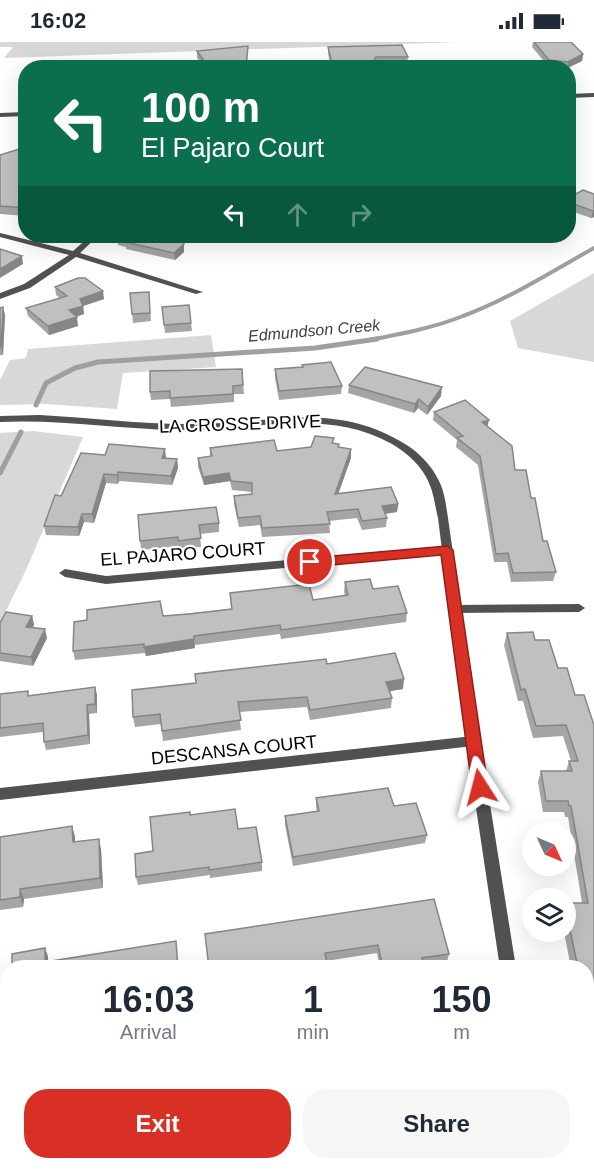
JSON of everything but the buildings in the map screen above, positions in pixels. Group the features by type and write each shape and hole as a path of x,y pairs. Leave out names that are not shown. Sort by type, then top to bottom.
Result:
{"street":[{"path":"576,96 594,95"},
{"path":"0,115 18,114"},
{"path":"0,235 18,240"},
{"path":"32,243 199,292"},
{"path":"0,296 27,286 75,254 87,243"},
{"name":"LA CROSSE DRIVE","path":"0,419 39,418 154,427 207,427 296,419 341,422 370,429 394,440 419,459 435,483 447,550 473,741 507,960"},
{"name":"EL PAJARO COURT","path":"64,573 106,580 447,550"},
{"path":"455,609 579,608"},
{"name":"DESCANSA COURT","path":"0,794 473,741"}],"shaded area":[{"path":"0,42 458,42 4,58 13,47 0,47"},
{"path":"594,273 594,362 518,348 510,321"},
{"path":"211,335 216,367 123,373 117,409 45,404 0,405 0,380 10,360 26,358 28,349"},
{"path":"33,431 83,437 26,570 0,623 0,433"}],"waterway":[{"name":"Edmundson Creek","path":"369,340 429,327 480,309 530,285 594,248"},
{"name":"Edmundson Creek","path":"36,405 46,383 75,368 98,362 315,348 377,339"},
{"name":"Edmundson Creek","path":"0,473 21,432"}],"route":[{"path":"310,562 447,550 480,787"}]}
